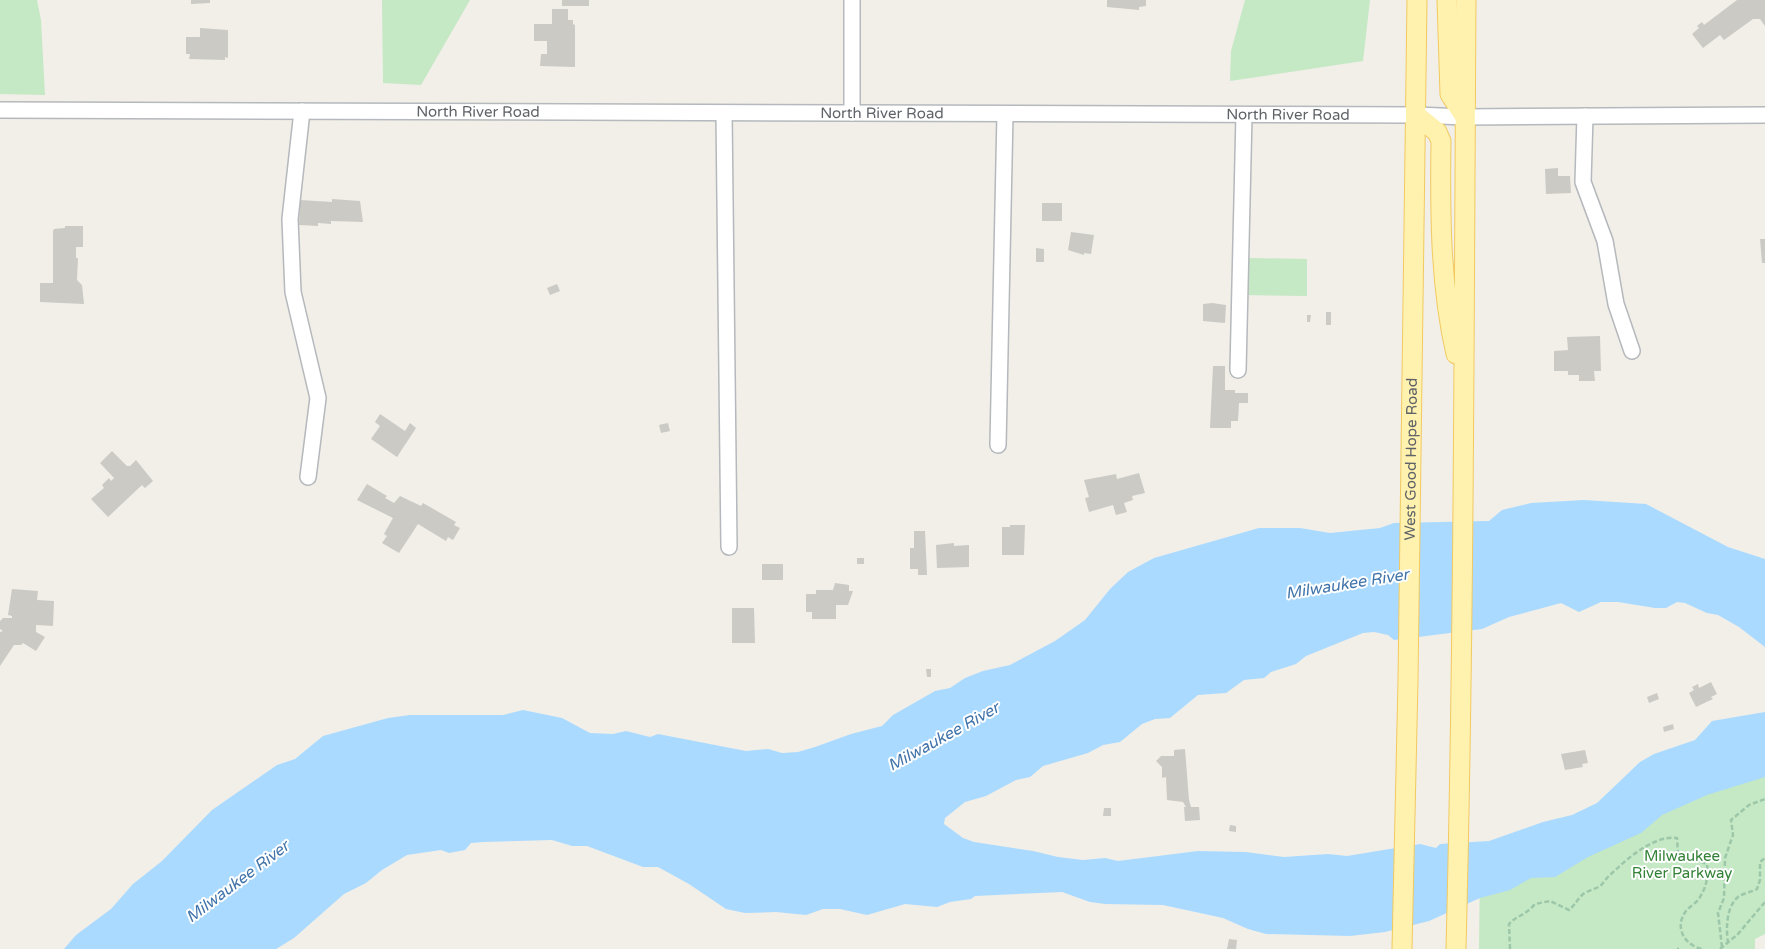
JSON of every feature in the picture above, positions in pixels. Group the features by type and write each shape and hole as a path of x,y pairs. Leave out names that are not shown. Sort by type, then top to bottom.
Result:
{"main road":[{"name":"West Good Hope Road","path":"1402,941 1408,681 1417,0"},
{"path":"1447,0 1450,94 1465,117"},
{"path":"1456,949 1464,485 1466,0"},
{"path":"1416,115 1437,132 1441,141 1440,208 1449,326 1463,385"}],"street":[{"path":"852,0 852,113"},
{"name":"North River Road","path":"0,110 1416,115 1465,117 1765,115"},
{"path":"302,111 290,219 293,292 318,398 308,477"},
{"path":"724,113 729,548"},
{"path":"998,445 1005,114"},
{"path":"1238,370 1244,115"},
{"path":"1586,116 1583,182 1605,241 1616,304 1632,351"}],"path":[{"path":"1721,948 1718,913 1724,898 1725,858 1733,835 1730,820 1749,805 1765,800"},
{"path":"1510,949 1510,924 1514,919 1526,914 1535,904 1550,901 1569,910 1577,904 1582,895 1601,886 1609,876 1631,858 1653,843 1670,837 1677,838 1678,854 1683,860 1695,860 1707,864 1707,882 1700,899 1686,910 1681,921 1682,936 1689,943 1702,949"},
{"path":"1728,943 1725,927 1733,904 1739,896 1757,889 1760,880 1760,862 1765,858"},
{"path":"1721,948 1738,934 1765,902"}],"green space":[{"path":"0,0 37,0 41,20 45,95 0,94"},
{"path":"382,0 470,0 421,85 383,83"},
{"path":"1245,0 1370,0 1363,61 1230,81 1231,51"},
{"path":"1248,258 1307,259 1307,296 1246,295"},
{"name":"Milwaukee River Parkway","path":"1765,732 1765,934 1755,939 1755,949 1479,949 1480,865"}],"water":[{"name":"Milwaukee River","path":"1584,500 1646,504 1728,547 1765,559 1765,647 1739,627 1718,615 1677,602 1666,608 1655,608 1618,602 1601,602 1579,612 1561,603 1509,617 1482,629 1394,640 1388,635 1374,632 1363,633 1306,656 1296,664 1271,672 1264,678 1244,680 1226,693 1198,695 1170,718 1155,719 1142,724 1120,742 1103,745 1088,753 1043,766 1030,777 1016,780 986,796 965,802 945,818 944,824 963,838 974,842 1083,860 1105,858 1118,861 1198,851 1246,852 1284,857 1328,854 1347,856 1420,844 1436,848 1440,844 1489,841 1543,822 1572,815 1597,803 1640,762 1654,754 1695,740 1712,721 1765,712 1765,777 1707,795 1662,815 1641,833 1588,857 1555,877 1531,878 1510,890 1480,898 1429,921 1385,932 1350,936 1266,934 1248,929 1223,918 1163,905 1105,904 1090,902 1062,892 975,896 971,899 950,902 937,907 905,904 867,915 840,909 823,909 806,915 776,912 745,913 726,909 689,884 658,867 643,867 587,846 572,846 552,840 471,843 465,850 449,853 441,850 407,855 382,870 366,883 344,894 294,938 276,949 64,949 76,935 111,909 133,884 162,861 212,810 277,765 295,759 323,736 388,718 410,715 503,715 523,710 562,718 590,733 613,734 626,731 650,737 658,734 746,751 768,749 782,753 798,752 851,734 882,726 893,715 935,691 950,688 965,678 983,671 1010,665 1055,641 1085,620 1110,589 1128,572 1154,558 1259,528 1300,528 1330,533 1380,528 1394,523 1489,521 1502,510 1531,503"}],"building":[{"path":"191,0 210,0 210,3 191,4"},
{"path":"562,0 589,0 589,6 562,6"},
{"path":"1107,0 1146,0 1146,6 1139,7 1139,10 1107,7"},
{"path":"1737,0 1765,0 1765,26 1760,19 1753,19 1724,40 1720,35 1703,48 1692,34 1699,28 1697,26 1702,22 1704,25"},
{"path":"552,9 568,9 568,20 573,20 575,25 575,67 540,66 541,54 547,54 547,41 534,41 534,24 552,24"},
{"path":"200,28 228,30 228,58 225,57 225,60 189,59 190,54 186,54 186,37 200,37"},
{"path":"1558,168 1558,176 1570,176 1571,193 1546,194 1545,169"},
{"path":"332,199 360,201 363,222 331,221 331,224 318,223 318,226 299,225 300,200 332,202"},
{"path":"1042,203 1062,203 1062,221 1042,221"},
{"path":"65,226 83,226 83,247 76,247 76,258 78,258 77,280 82,285 84,304 40,302 40,283 53,283 53,231 54,229 65,228"},
{"path":"1071,232 1094,235 1091,254 1084,253 1084,255 1068,250"},
{"path":"1760,239 1765,239 1765,263 1762,263"},
{"path":"1036,248 1044,249 1044,262 1036,262"},
{"path":"557,284 560,291 550,295 547,288"},
{"path":"1203,304 1226,305 1225,323 1203,321"},
{"path":"1326,312 1331,312 1331,325 1326,325"},
{"path":"1307,315 1311,315 1310,322 1307,322"},
{"path":"1600,336 1601,371 1594,371 1595,381 1579,381 1579,375 1568,375 1568,371 1554,371 1554,351 1568,350 1567,337"},
{"path":"1213,366 1225,366 1225,390 1235,390 1235,393 1248,393 1248,403 1239,403 1238,421 1231,421 1231,428 1210,428"},
{"path":"380,414 405,431 410,423 416,428 397,457 371,439 380,426 375,422"},
{"path":"668,423 670,431 661,433 659,425"},
{"path":"112,451 127,466 130,466 136,460 153,481 145,488 142,485 108,517 91,499 104,488 102,485 109,478 111,481 114,478 100,463"},
{"path":"1139,473 1145,493 1132,496 1133,500 1124,503 1127,512 1116,515 1113,505 1089,512 1085,498 1089,497 1084,480 1116,474 1117,479"},
{"path":"367,484 387,496 385,498 394,503 400,496 421,506 423,503 456,522 454,525 460,528 453,540 448,537 446,541 418,524 399,553 382,543 387,536 384,534 393,518 357,500"},
{"path":"1010,525 1025,525 1024,555 1002,555 1002,527 1010,527"},
{"path":"914,531 925,531 927,575 918,575 918,569 910,569 910,548 914,548"},
{"path":"954,543 954,546 969,545 969,567 937,568 936,545"},
{"path":"857,558 864,558 864,564 857,564"},
{"path":"762,564 783,564 783,580 762,580"},
{"path":"835,583 849,585 849,591 853,591 848,605 836,605 836,619 812,619 812,612 806,612 806,594 816,594 816,590 833,590"},
{"path":"12,589 38,591 37,600 54,601 53,626 36,625 36,632 45,637 36,651 23,643 21,645 14,645 0,666 0,632 3,631 0,629 0,621 3,618 12,618 12,616 8,615"},
{"path":"732,608 754,608 755,643 732,643"},
{"path":"926,669 931,669 931,677 927,677"},
{"path":"1711,682 1717,694 1711,697 1713,699 1696,707 1689,693 1694,690 1692,687 1698,684 1699,688"},
{"path":"1657,693 1659,699 1649,703 1647,697"},
{"path":"1673,724 1674,729 1664,732 1663,727"},
{"path":"1185,749 1189,800 1191,807 1199,807 1200,820 1185,821 1184,807 1186,807 1183,802 1167,800 1166,777 1162,778 1162,767 1156,761 1161,756 1174,756 1174,750"},
{"path":"1585,750 1588,763 1582,764 1583,767 1565,770 1561,754"},
{"path":"1104,808 1111,808 1111,816 1103,816"},
{"path":"1230,825 1236,826 1236,832 1229,831"},
{"path":"1229,939 1237,940 1236,949 1227,949"}]}
